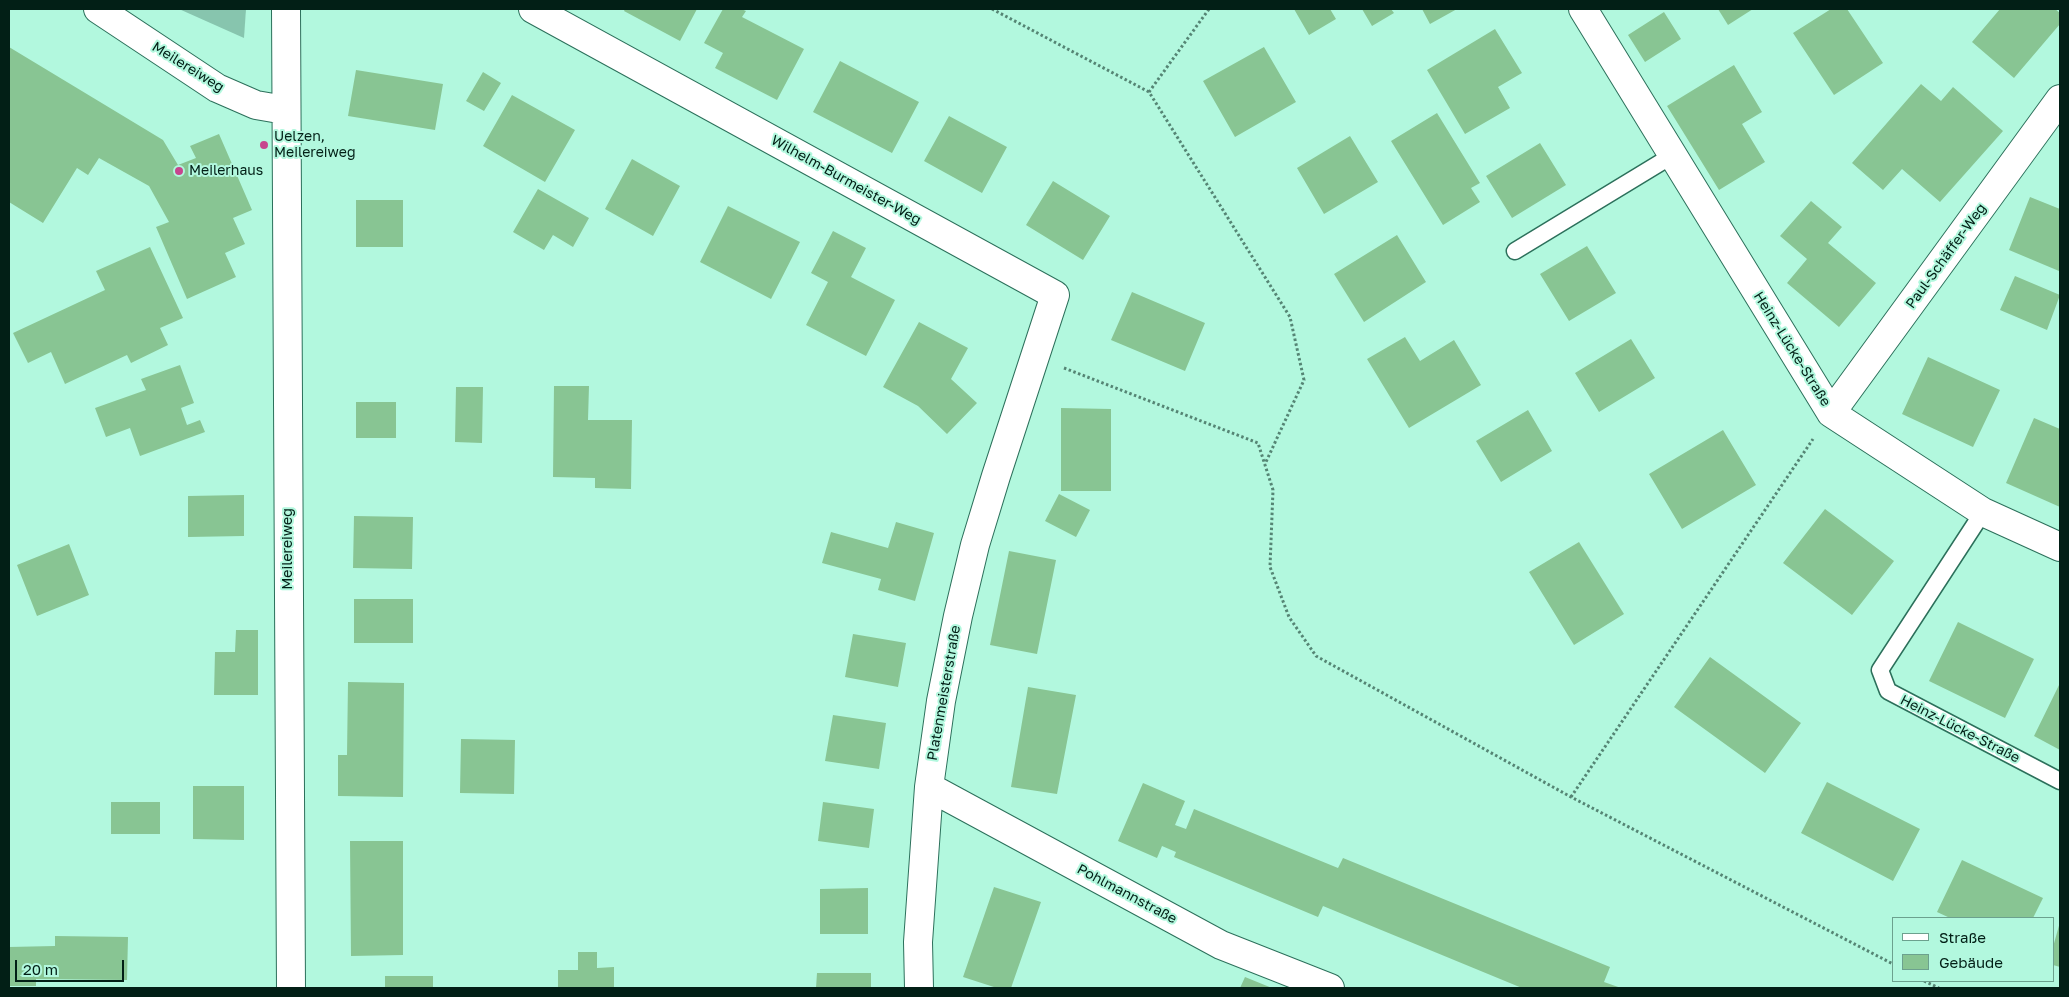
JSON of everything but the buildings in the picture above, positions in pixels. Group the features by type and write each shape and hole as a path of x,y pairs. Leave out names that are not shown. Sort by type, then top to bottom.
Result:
{"street":[{"name":"Meilereiweg","path":"98,9 217,88 256,105 285,110"},
{"name":"Meilereiweg","path":"286,9 285,110 291,988"},
{"name":"Wilhelm-Burmeister-Weg","path":"533,9 1055,294 1020,407"},
{"name":"Heinz-Lücke-Straße","path":"1583,9 1831,413 1983,512 2060,548"},
{"name":"Paul-Schäffer-Weg","path":"1831,413 2060,99"},
{"name":"Platenmeisterstraße","path":"919,988 918,942 929,787 941,701 975,545 1020,407"},
{"name":"Pohlmannstraße","path":"929,787 1221,945 1330,988"}],"lane":[{"path":"1516,251 1673,156"},
{"name":"Heinz-Lücke-Straße","path":"1983,512 1880,670 1888,692 2060,781"}],"path":[{"path":"992,9 1149,92 1290,317 1304,380 1265,465"},
{"path":"1149,92 1208,9"},
{"path":"1035,357 1258,443 1273,490 1270,567 1289,617 1316,656 1571,797 1892,963"},
{"path":"1571,797 1831,413"},
{"path":"1926,982 1939,988"}],"green space":[{"path":"179,9 246,9 244,38"}],"place":[{"name":"Uelzen, Meilereiweg","path":"264,145"},
{"name":"Meilerhaus","path":"179,171"}]}
